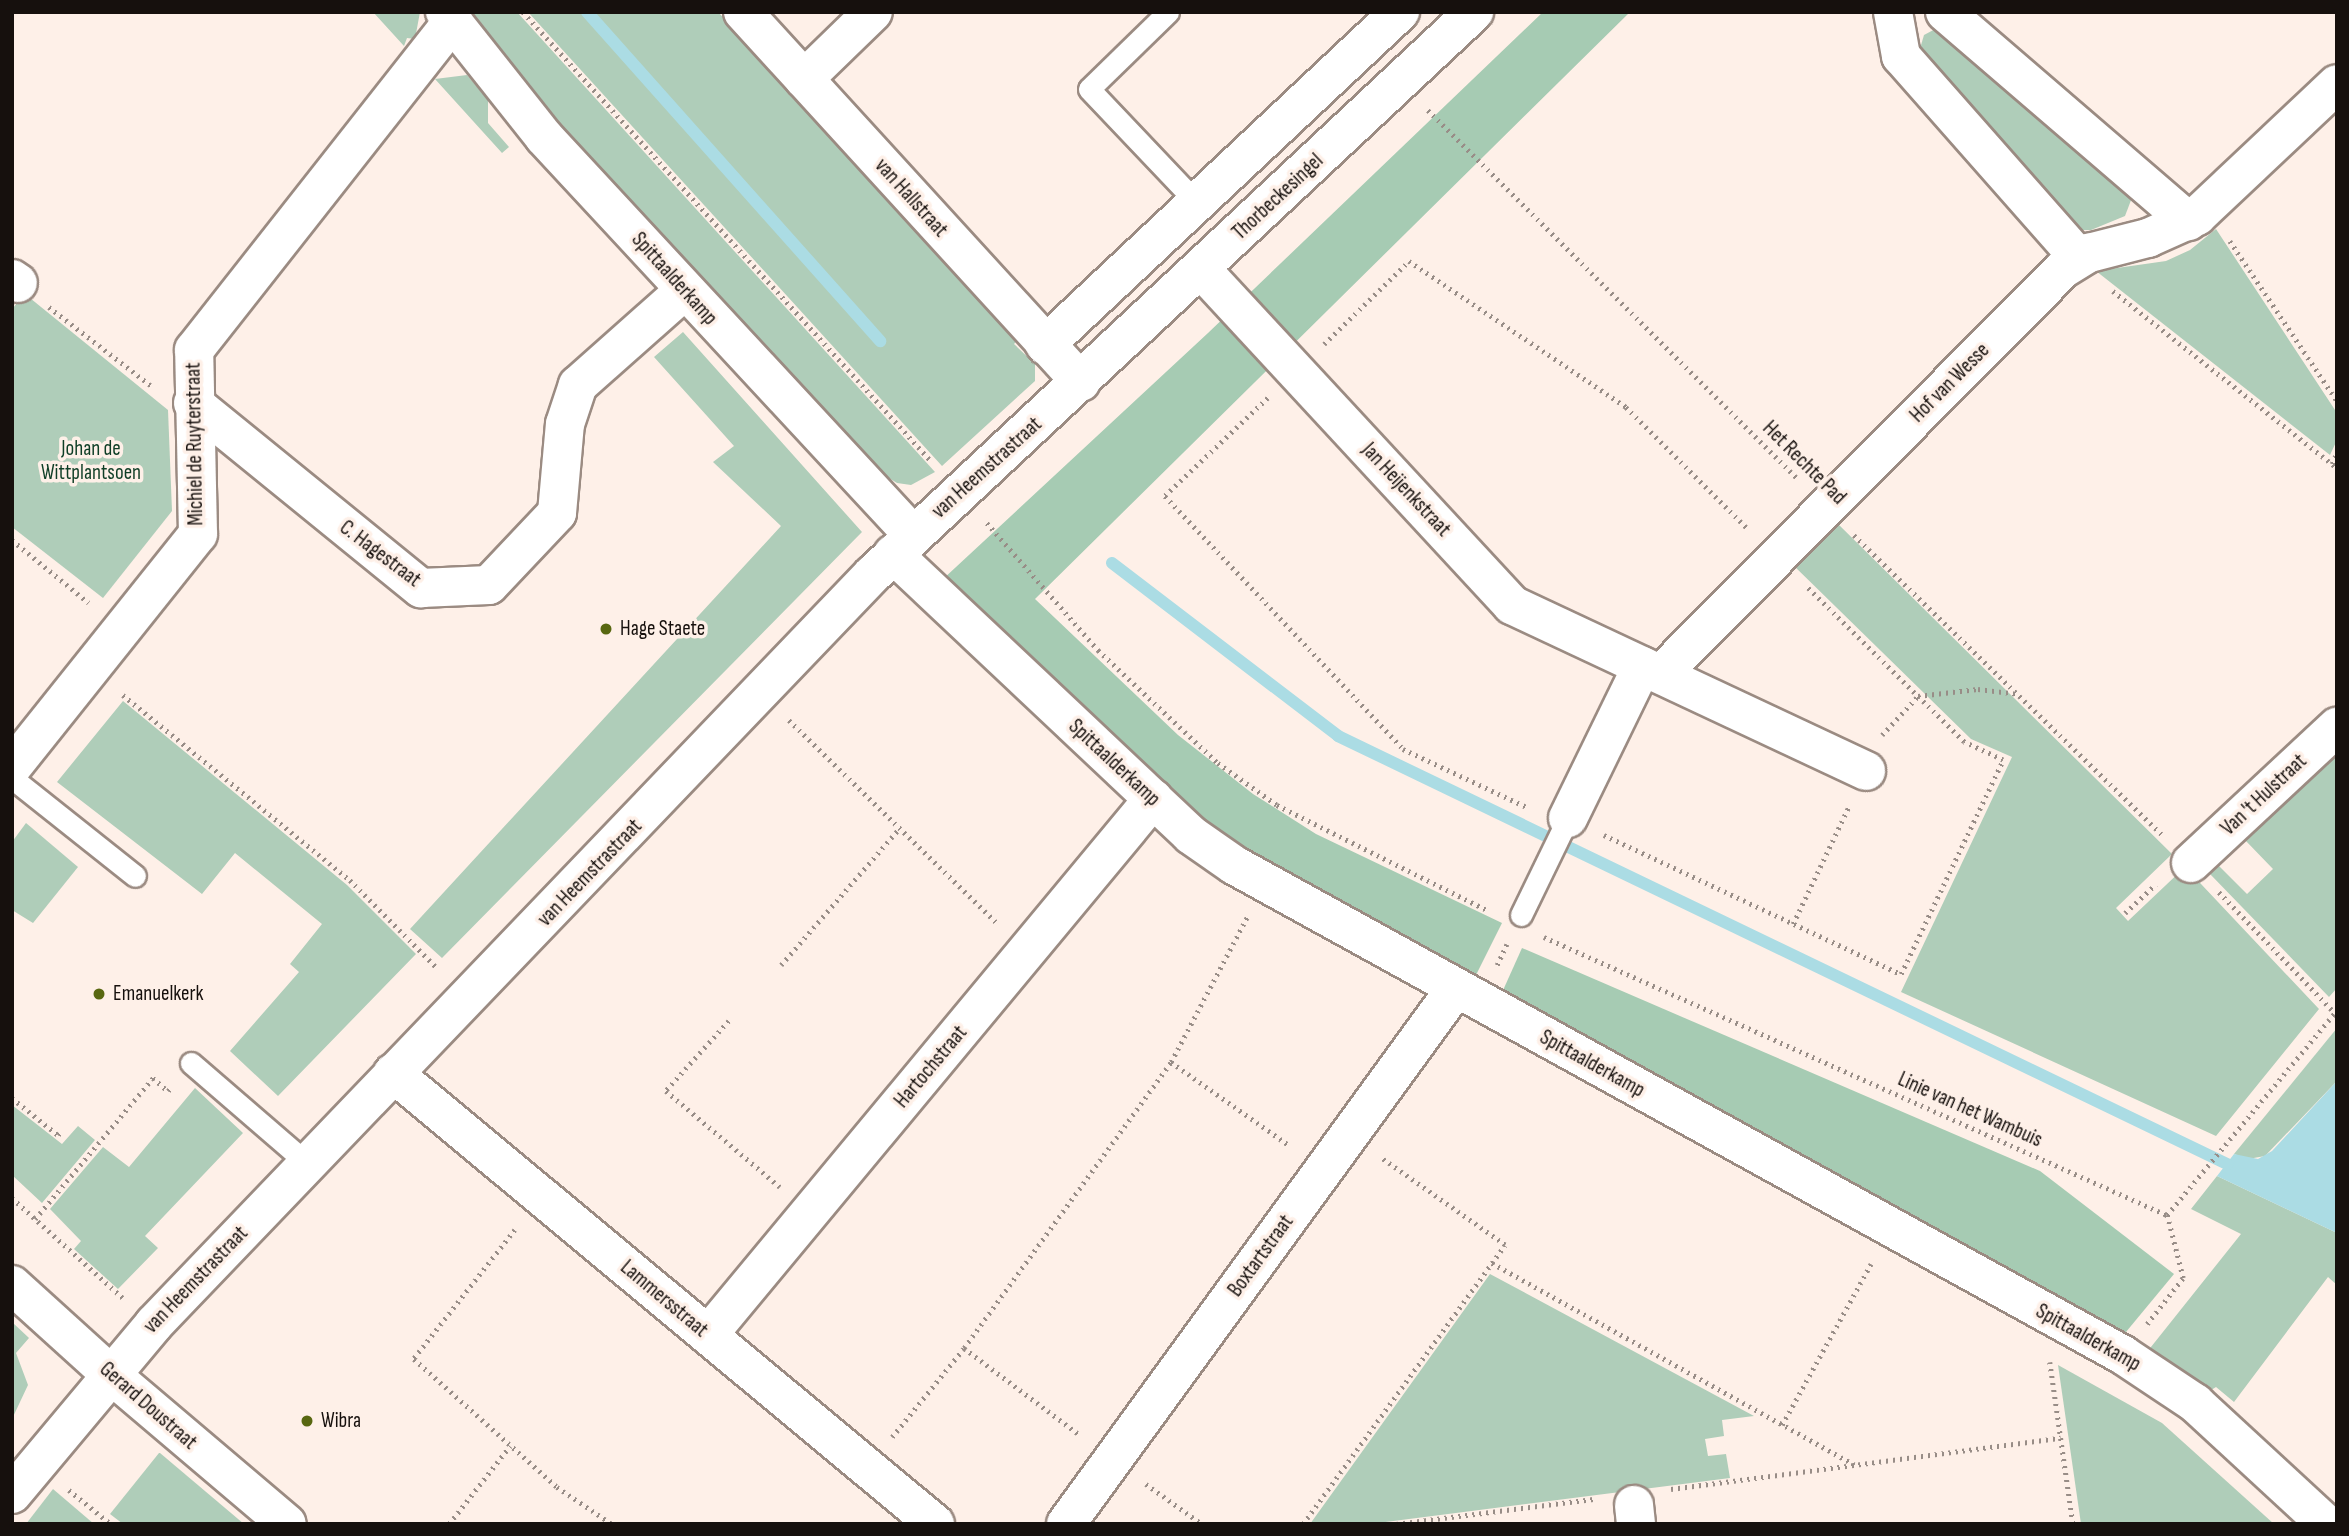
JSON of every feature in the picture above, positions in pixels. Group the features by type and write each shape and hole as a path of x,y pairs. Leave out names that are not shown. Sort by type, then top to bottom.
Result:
{"street":[{"name":"van Hallstraat","path":"743,12 1081,382"},
{"path":"804,79 873,12"},
{"path":"1045,345 1400,12"},
{"name":"Thorbeckesingel","path":"1081,382 1474,12"},
{"path":"1893,12 1901,56 2076,259"},
{"path":"1945,12 2198,214"},
{"name":"Spittaalderkamp","path":"449,17 544,137 685,290 903,545 1191,835 1265,883 2123,1355 2195,1403 2326,1524"},
{"name":"Michiel de Ruyterstraat","path":"12,768 198,534 193,403 194,350 449,17"},
{"name":"Hof van Wesse","path":"1827,508 2076,259 2148,239 2198,214 2337,84"},
{"name":"Jan Heijenkstraat","path":"1201,270 1512,605 1866,771"},
{"name":"C. Hagestraat","path":"193,403 421,589 489,585 556,513 565,424 578,385 685,290"},
{"name":"van Heemstrastraat","path":"12,1494 109,1373 153,1324 393,1073 471,996 903,545 1081,382"},
{"path":"1568,818 1652,670 1827,508"},
{"name":"Van 't Hulstraat","path":"2191,863 2337,727"},
{"name":"Hartochstraat","path":"708,1335 1153,799"},
{"name":"Boxtartstraat","path":"1066,1524 1349,1135 1467,995"},
{"name":"Lammersstraat","path":"393,1073 935,1524"},
{"name":"Gerard Doustraat","path":"12,1285 109,1373 287,1524"}],"lane":[{"path":"1168,12 1089,89 1198,204"},
{"path":"12,778 135,876"},
{"path":"1519,920 1568,818"},
{"path":"191,1063 307,1163"}],"path":[{"name":"Linie van het Wambuis","path":"523,12 960,493 1098,650 1218,763 1277,805 1519,920 2167,1215"},
{"name":"Het Rechte Pad","path":"1400,82 1827,508 2191,863 2336,1011"},
{"path":"2198,214 2337,401"},
{"path":"2076,259 2334,466 2337,453"},
{"path":"15,281 152,387 193,403"},
{"path":"12,540 122,630"},
{"path":"92,669 351,880 430,962 471,996"},
{"path":"1918,696 1978,689 2017,695"},
{"path":"762,693 974,903 1029,949"},
{"path":"781,965 899,829"},
{"path":"867,1468 964,1348 1171,1062 1265,883"},
{"path":"1467,995 1519,920"},
{"path":"2164,1304 2183,1278 2167,1215 2181,1203 2336,1011"},
{"path":"729,1021 666,1091 810,1212"},
{"path":"1171,1062 1324,1170"},
{"path":"36,1219 153,1078 168,1091 191,1063"},
{"path":"12,1098 58,1135 62,1130"},
{"path":"1303,1524 1505,1245 1349,1135"},
{"path":"12,1198 153,1324"},
{"path":"541,1198 414,1359 557,1487 612,1524"},
{"path":"1782,1425 1891,1229"},
{"path":"1492,1263 1857,1466"},
{"path":"2043,1313 2073,1524"},
{"path":"964,1348 1202,1524"},
{"path":"1396,1524 1633,1504 1857,1466 2060,1438"},
{"path":"449,1524 510,1446"}],"green space":[{"path":"373,12 420,12 415,39 407,38 404,46"},
{"path":"461,12 517,12 935,472 911,485 897,483 881,473 531,99"},
{"path":"528,12 718,12 1022,335 1014,344 1035,364 1035,381 942,466"},
{"path":"1543,12 1630,12 1035,599 1178,735 1253,794 1316,834 1502,923 1473,981 1222,842 942,580 1208,333"},
{"path":"1939,27 2133,195 2125,216 2091,230 2079,230 1919,52 1924,35"},
{"path":"467,75 488,100 488,123 509,147 502,153 435,79"},
{"path":"2216,229 2337,413 2337,440 2330,455 2096,271 2166,261 2190,250"},
{"name":"Johan de Wittplantsoen","path":"25,294 168,410 172,511 103,598 12,527 12,309"},
{"path":"683,332 862,532 442,958 410,929 781,526 713,462 734,446 654,357"},
{"path":"1834,520 2172,854 2116,908 2128,921 2185,867 2319,1009 2216,1136 1901,992 2012,757 1971,739 1792,564"},
{"path":"123,701 347,885 416,954 278,1096 230,1051 299,972 290,964 322,924 235,853 202,894 57,782"},
{"path":"2337,753 2337,988 2329,997 2210,874 2219,866 2247,894 2273,869 2245,840"},
{"path":"26,823 78,867 33,923 12,910 12,842"},
{"path":"1522,948 2040,1171 2174,1274 2121,1338 1500,997"},
{"path":"2337,1028 2337,1081 2265,1156 2248,1159 2234,1154"},
{"path":"195,1088 243,1133 145,1236 158,1248 118,1289 74,1249 81,1241 50,1209 103,1147 129,1167"},
{"path":"12,1105 62,1144 78,1126 95,1140 42,1203 12,1175"},
{"path":"2217,1176 2337,1233 2337,1285 2328,1277 2234,1402 2216,1387 2208,1392 2147,1352 2241,1234 2191,1209"},
{"path":"1490,1274 1754,1416 1722,1420 1724,1436 1705,1439 1708,1456 1726,1454 1730,1478 1370,1524 1310,1524"},
{"path":"12,1322 29,1338 16,1353 28,1385 12,1419"},
{"path":"2058,1365 2162,1423 2274,1524 2081,1524"},
{"path":"159,1453 244,1524 123,1524 110,1514"},
{"path":"53,1489 94,1524 26,1524"}],"water":[{"path":"2337,1081 2337,1233 2217,1176 2234,1154 2258,1159 2272,1151"}],"waterway":[{"path":"587,12 880,341"},
{"path":"1112,563 1338,736 2227,1164"}],"place":[{"name":"Hage Staete","path":"606,629"},
{"name":"Emanuelkerk","path":"99,994"},
{"name":"Wibra","path":"307,1421"}]}
